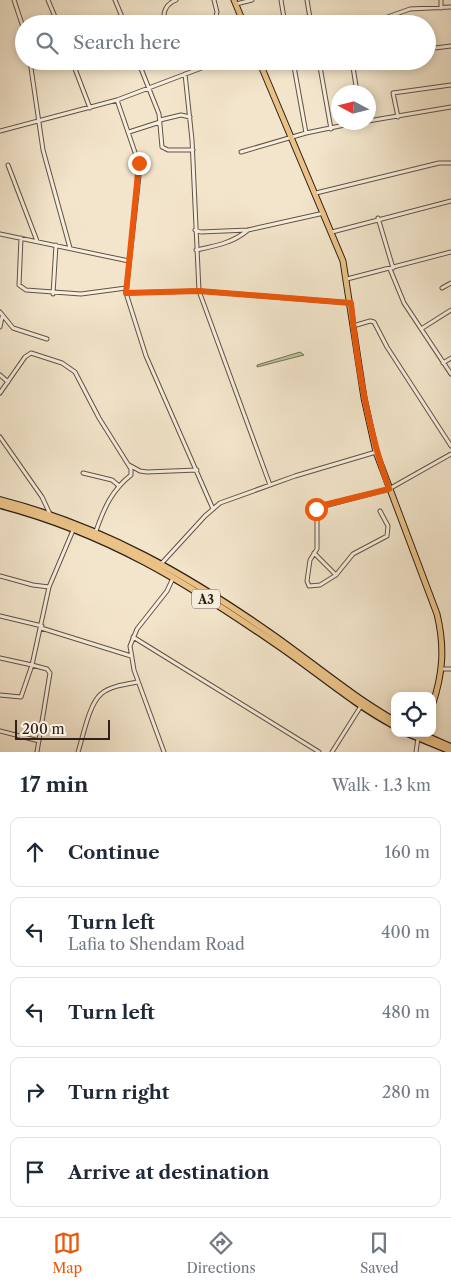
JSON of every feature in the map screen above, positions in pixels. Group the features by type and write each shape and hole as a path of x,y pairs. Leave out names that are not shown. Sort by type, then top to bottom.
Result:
{"highway":[{"name":"A3","path":"0,500 50,514 96,531 160,566 275,637 340,685 391,718"},
{"name":"A3","path":"0,505 74,528 160,566 174,578 278,645 361,705 391,724"},
{"path":"423,737 451,752"},
{"path":"424,737 451,747"}],"main road":[{"path":"235,2 240,15"},
{"path":"263,70 325,213 347,279 364,398 376,452 437,614 442,636 443,669 436,693"}],"street":[{"path":"14,0 19,15"},
{"path":"48,0 54,15"},
{"path":"115,0 121,15"},
{"path":"164,15 165,9 176,0"},
{"path":"214,0 216,15"},
{"path":"235,2 252,0"},
{"path":"281,0 284,15"},
{"path":"307,0 310,15"},
{"path":"441,0 441,8"},
{"path":"395,15 410,10 451,6"},
{"path":"436,48 451,46"},
{"path":"31,70 50,178 70,248"},
{"path":"75,70 90,108"},
{"path":"142,70 150,88 160,121 163,149 193,150"},
{"path":"0,131 39,123 116,100 196,70"},
{"path":"294,70 306,133"},
{"path":"241,152 306,133 331,129 321,70"},
{"path":"354,70 356,85"},
{"path":"186,74 193,150 199,291 270,485"},
{"path":"398,117 393,93 451,85"},
{"path":"116,100 140,167 126,291 149,363 213,509"},
{"path":"376,120 451,107"},
{"path":"129,132 181,115 190,117"},
{"path":"316,192 439,163 451,163"},
{"path":"8,165 37,242"},
{"path":"332,232 378,218 451,201"},
{"path":"195,229 201,232 248,230 325,213"},
{"path":"378,218 392,269 404,303 451,374"},
{"path":"196,250 227,243 238,238 248,230"},
{"path":"0,234 129,260"},
{"path":"21,238 20,287 26,290 53,294 199,291 351,303"},
{"path":"53,294 56,245"},
{"path":"347,279 392,269 451,252"},
{"path":"442,288 451,283"},
{"path":"421,329 451,310"},
{"path":"0,312 2,317 14,328 47,339"},
{"path":"0,327 2,317"},
{"path":"353,326 374,322 387,347 451,446"},
{"path":"0,392 31,353 70,367 80,379 99,418 129,464 131,475"},
{"path":"443,363 451,358"},
{"path":"0,375 8,382"},
{"path":"0,437 42,497 50,514"},
{"path":"160,566 213,509 229,500 270,485 376,452"},
{"path":"380,512 388,526 387,536 353,554 336,575 320,585 309,586 307,581 310,560 318,549 317,508 389,489 451,454"},
{"path":"129,464 140,471 162,473 197,470"},
{"path":"96,531 107,504 118,485 140,471"},
{"path":"83,473 112,480 118,485"},
{"path":"0,694 20,697 32,665 49,587 74,528"},
{"path":"314,553 336,575"},
{"path":"0,576 32,586 49,587"},
{"path":"164,752 138,682 130,646 133,637 174,578"},
{"path":"0,616 131,656"},
{"path":"133,637 319,752"},
{"path":"0,658 47,669 50,673 37,752"},
{"path":"443,669 451,669"},
{"path":"78,752 94,704 100,694 118,686 138,682"},
{"path":"332,752 361,705"},
{"path":"0,731 39,740"},
{"path":"416,752 421,737"}],"green space":[{"path":"300,352 304,355 257,367 257,365"}],"route":[{"path":"139,163 126,293 199,291 351,303 355,344 364,398 376,452 389,489 324,505 316,509"}]}
